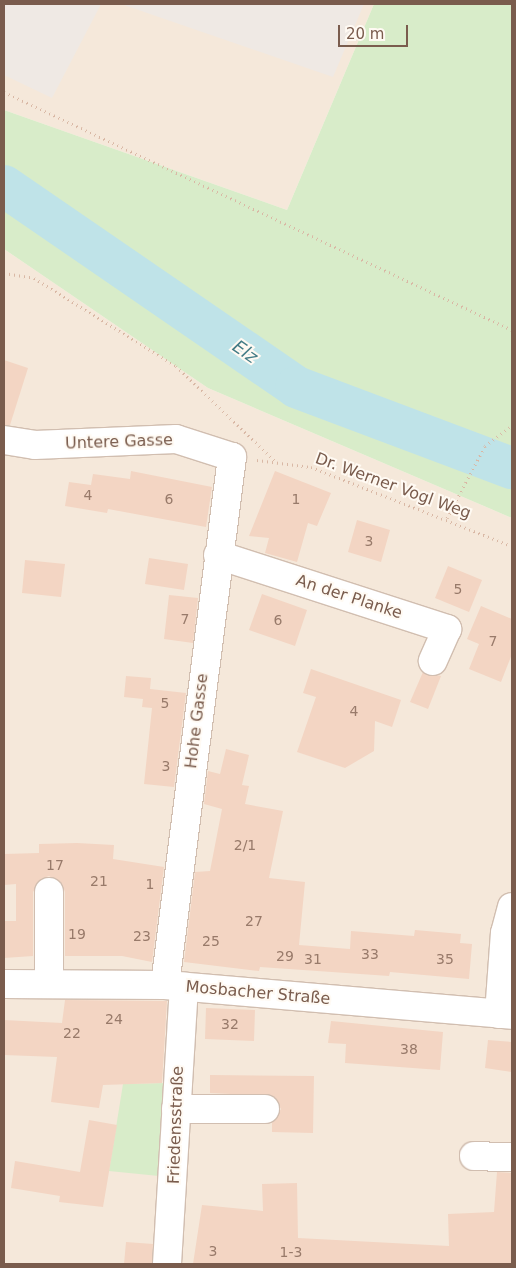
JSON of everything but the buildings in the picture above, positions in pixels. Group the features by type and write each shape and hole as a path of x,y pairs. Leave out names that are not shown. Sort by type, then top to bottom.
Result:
{"street":[{"name":"Untere Gasse","path":"4,440 35,445 176,439 232,457"},
{"name":"Hohe Gasse","path":"175,986 218,555 232,457"},
{"name":"An der Planke","path":"218,555 447,629 433,661"},
{"path":"49,892 49,984"},
{"path":"506,1015 505,933 512,907"},
{"name":"Mosbacher Straße","path":"4,984 175,986 506,1015"},
{"name":"Friedensstraße","path":"167,1264 176,1109 175,986"},
{"path":"176,1109 265,1109"},
{"path":"474,1156 512,1157"}],"path":[{"path":"4,92 512,330"},
{"path":"4,273 34,278 128,333 176,366 229,416"},
{"path":"447,518 485,446 512,426"},
{"name":"Dr. Werner Vogl Weg","path":"232,457 311,467 447,518 512,546"}],"shaded area":[{"path":"4,4 374,4 287,210 4,110"},
{"path":"4,4 101,4 52,98 4,75"},
{"path":"121,4 364,4 333,77"},
{"path":"4,249 208,388 512,518 512,1264 4,1264"}],"green space":[{"path":"374,4 512,4 512,518 208,388 4,249 4,110 287,210"},
{"path":"166,1083 159,1176 109,1171 123,1084"}],"waterway":[{"name":"Elz","path":"4,186 296,387 512,468"}]}
